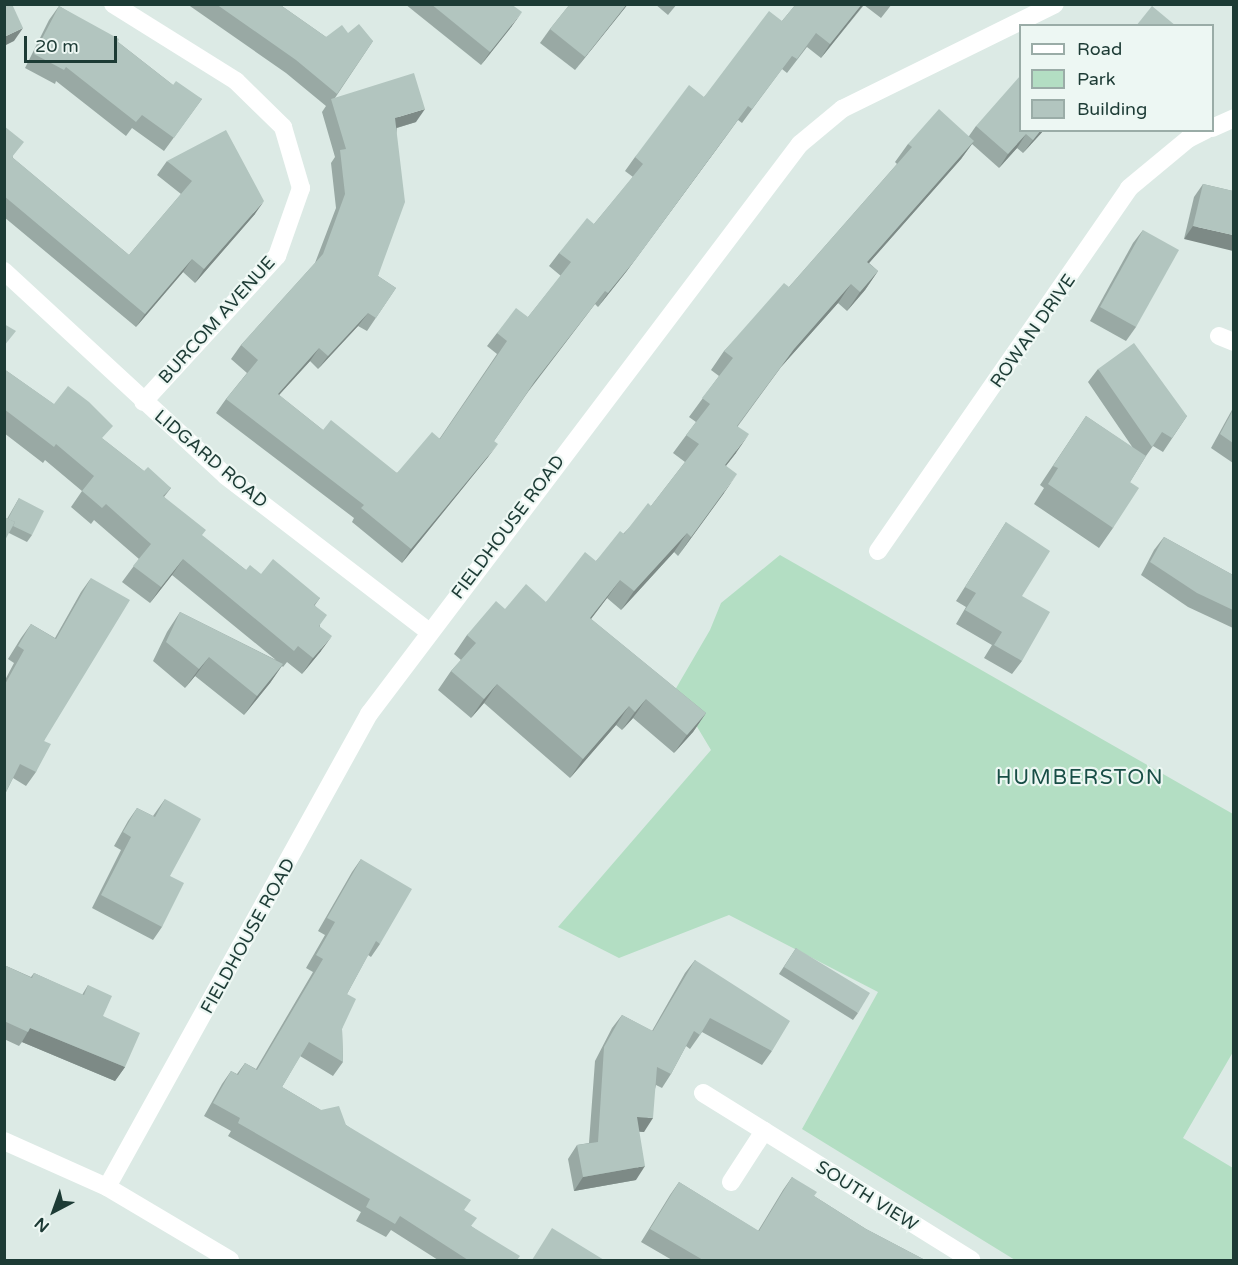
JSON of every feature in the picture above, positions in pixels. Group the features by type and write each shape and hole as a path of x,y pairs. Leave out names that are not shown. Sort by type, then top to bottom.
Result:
{"street":[{"name":"BURCOM AVENUE","path":"113,4 244,89 283,127 302,188 277,256 143,402"},
{"name":"FIELDHOUSE ROAD","path":"107,1187 369,714 800,144 842,109 1055,4"},
{"path":"1214,127 1233,118"},
{"name":"ROWAN DRIVE","path":"878,551 1130,188 1188,139 1202,132"},
{"name":"LIDGARD ROAD","path":"4,272 226,476 429,632"},
{"name":"SOUTH VIEW","path":"703,1093 971,1260"},
{"path":"731,1182 764,1131"},
{"path":"4,1141 107,1187 230,1260"}],"green space":[{"path":"780,555 1233,814 1233,1052 1183,1138 1233,1168 1233,1260 1015,1260 802,1129 878,992 729,915 619,958 558,927 711,750 675,690 710,630 721,603"}],"building":[{"path":"4,4 12,4 23,28 4,37"},
{"path":"216,4 279,4 326,37 342,25 348,33 359,24 373,41 337,94 296,60"},
{"path":"431,4 511,4 522,12 490,52"},
{"path":"570,4 627,4 585,57 550,29"},
{"path":"796,4 862,4 830,44 816,33 797,59 792,56 752,109 748,106 636,259 608,293 605,291 535,381 494,441 498,444 411,549 361,508 364,505 226,399 258,360 241,345 323,254 345,194 340,150 346,149 331,99 414,73 425,109 395,118 405,202 378,276 396,288 376,318 368,313 328,356 319,348 278,394 323,430 331,420 397,473 432,432 440,439 507,341 497,333 516,308 528,317 571,262 559,253 587,218 594,224 643,164 635,157 689,85 704,97 769,11 782,21"},
{"path":"59,6 119,39 118,42 173,85 176,81 202,99 174,138 142,115 136,122 66,67 64,70 34,54"},
{"path":"1152,6 1174,24 1138,24"},
{"path":"1019,77 1019,132 1039,132 1033,140 1026,134 1008,154 976,126"},
{"path":"939,109 974,141 867,262 878,271 860,292 851,284 794,349 737,426 749,434 725,465 737,474 691,537 687,533 634,591 620,580 590,618 706,713 687,735 646,699 635,712 629,706 583,759 497,684 484,699 451,671 476,643 467,635 496,601 505,609 526,584 546,602 585,552 596,561 620,531 624,534 648,503 651,506 699,444 686,435 710,404 702,398 733,358 724,351 784,283 789,287 912,147 908,144"},
{"path":"4,126 24,142 12,157 129,255 192,181 167,161 226,130 264,201 204,269 192,259 145,314 4,196"},
{"path":"1203,184 1233,191 1233,235 1193,226"},
{"path":"1143,230 1179,250 1136,327 1100,307"},
{"path":"4,324 16,331 4,346"},
{"path":"1134,343 1187,416 1172,438 1162,432 1152,447 1098,369"},
{"path":"4,369 54,404 68,386 89,402 113,426 102,438 144,471 148,467 171,488 163,496 206,530 202,535 246,570 250,565 261,574 273,559 320,598 314,605 327,615 319,626 332,636 313,658 298,646 294,651 183,559 161,587 133,566 151,544 106,504 102,508 82,491 94,476 56,444 54,447 4,409"},
{"path":"1233,410 1233,443 1220,434"},
{"path":"1086,416 1146,456 1130,482 1139,488 1113,528 1048,484 1058,468 1053,466"},
{"path":"19,498 44,511 32,535 13,526 15,522 8,519"},
{"path":"4,517 15,522 4,542"},
{"path":"1006,522 1050,551 1022,596 1050,612 1022,661 994,645 1002,632 965,610 976,593 965,587"},
{"path":"1164,537 1233,575 1233,610 1197,593 1150,562"},
{"path":"91,578 130,600 44,741 51,744 36,772 20,764 4,796 4,686 24,650 18,646 31,624 56,639"},
{"path":"180,612 283,664 257,696 209,657 199,669 166,642"},
{"path":"165,799 201,819 170,876 184,883 162,927 101,895 131,837 123,832 137,808 155,817"},
{"path":"361,859 412,889 380,944 376,941 347,994 356,999 342,1029 343,1062 309,1042 282,1087 321,1110 339,1106 346,1125 471,1200 464,1210 477,1218 471,1226 520,1256 517,1260 468,1260 400,1216 395,1224 366,1207 370,1199 238,1123 240,1118 213,1103 231,1071 238,1075 245,1063 257,1070 323,959 316,955 335,922 327,918"},
{"path":"796,948 870,993 858,1013 784,967"},
{"path":"695,960 790,1021 772,1051 710,1018 700,1035 694,1031 671,1074 657,1067 653,1118 637,1117 645,1166 583,1177 577,1145 598,1142 604,1047 622,1015 653,1031"},
{"path":"4,965 32,978 34,973 84,995 88,985 112,996 103,1016 140,1033 125,1067 30,1028 28,1032 4,1021"},
{"path":"792,1177 817,1192 814,1196 866,1229 925,1260 703,1260 650,1229 679,1182 759,1231"},
{"path":"552,1228 604,1260 532,1260"}],"district":[{"name":"HUMBERSTON","path":"1080,778"}]}
